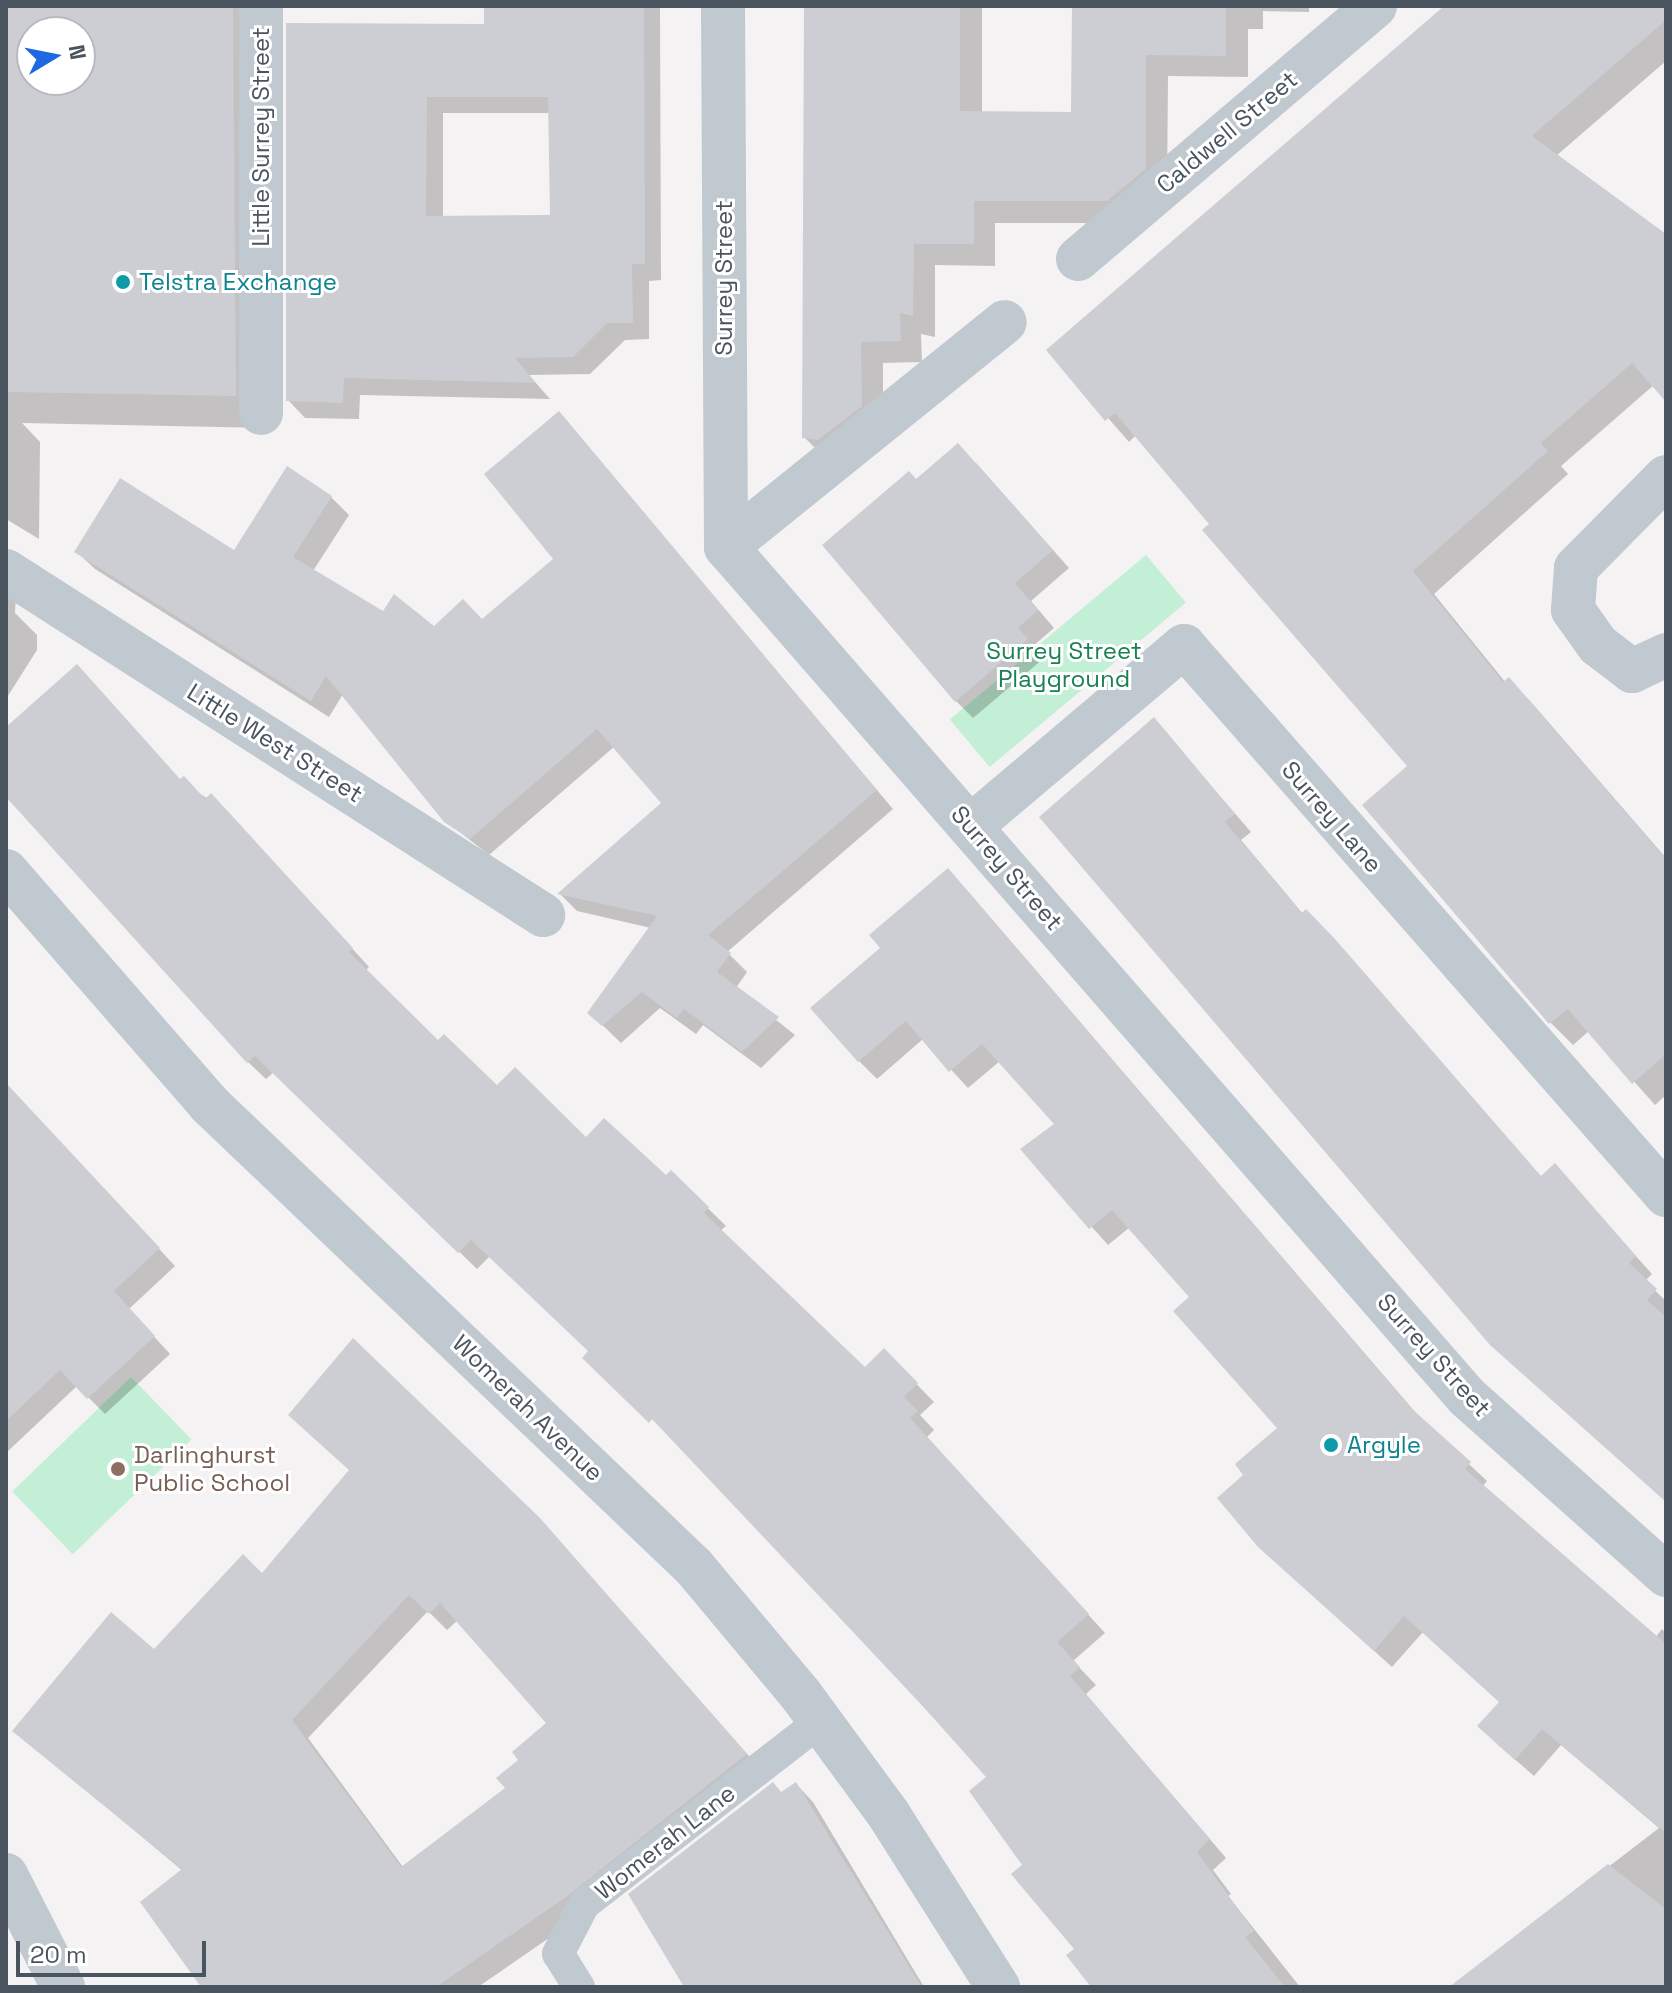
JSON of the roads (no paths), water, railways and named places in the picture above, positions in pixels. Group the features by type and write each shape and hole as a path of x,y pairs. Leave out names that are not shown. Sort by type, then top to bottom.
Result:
{"street":[{"name":"Little Surrey Street","path":"261,6 261,413"},
{"name":"Surrey Street","path":"723,6 726,547 1467,1397 1666,1575"},
{"name":"Caldwell Street","path":"1078,259 1375,6"},
{"path":"726,547 1005,322"},
{"path":"1665,483 1576,568 1573,610 1598,645 1632,671 1666,655"},
{"name":"Little West Street","path":"6,571 543,915"},
{"name":"Surrey Lane","path":"971,826 1184,646 1666,1195"},
{"name":"Womerah Avenue","path":"6,871 209,1104 694,1567 821,1721 889,1815 998,1987"},
{"path":"6,1875 63,1987"}],"lane":[{"name":"Womerah Lane","path":"579,1987 558,1954 584,1904 821,1721"}],"place":[{"name":"Telstra Exchange","path":"123,282"},
{"name":"Argyle","path":"1331,1445"},
{"name":"Darlinghurst Public School","path":"118,1469"}],"park label":[{"name":"Surrey Street Playground","path":"1064,665"}]}
